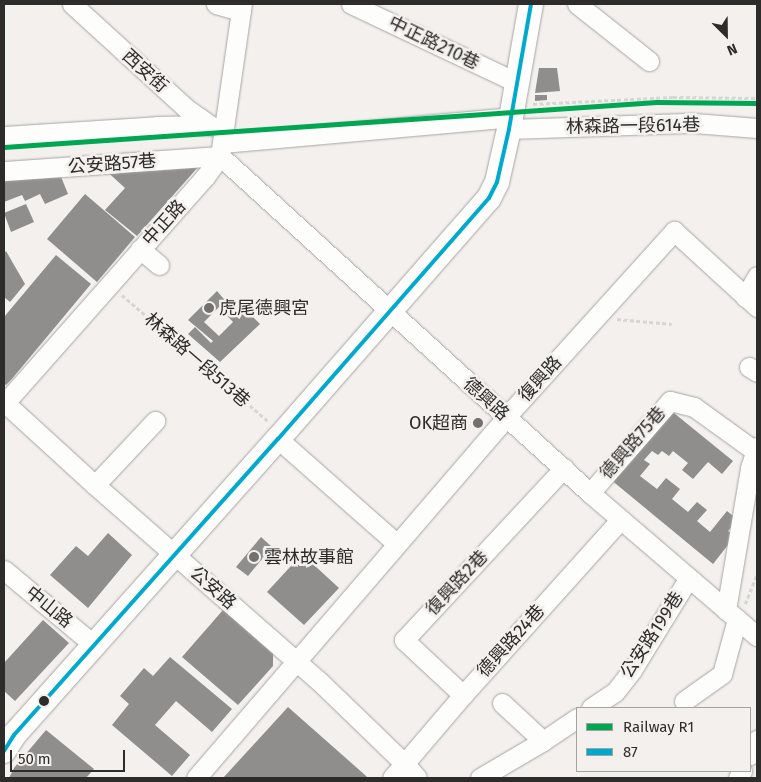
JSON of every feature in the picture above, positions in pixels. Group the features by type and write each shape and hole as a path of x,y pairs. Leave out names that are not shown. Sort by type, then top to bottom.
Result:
{"main road":[{"path":"7,737 94,644 278,439 489,198 497,182 513,108 531,4"}],"street":[{"name":"西安街","path":"72,4 187,109 218,140"},
{"path":"216,4 242,7"},
{"name":"中正路210巷","path":"351,4 513,108"},
{"path":"576,4 649,61"},
{"name":"中正路","path":"4,403 205,177 218,140 242,7"},
{"name":"林森路一段614巷","path":"218,140 513,108 757,128"},
{"path":"4,136 157,126 218,140"},
{"name":"公安路57巷","path":"4,171 218,140"},
{"name":"德興路","path":"218,140 390,310 620,520 757,636"},
{"name":"復興路","path":"196,778 506,416 674,231 751,302"},
{"path":"140,249 159,265"},
{"path":"751,302 757,276"},
{"name":"德興路75巷","path":"590,493 670,401 694,407 756,449"},
{"name":"公安路","path":"4,403 296,661 405,764 417,778"},
{"path":"95,485 155,421"},
{"path":"278,439 396,544"},
{"path":"684,701 722,674 732,615 750,468 756,449"},
{"name":"復興路2巷","path":"463,695 404,640 564,468"},
{"name":"德興路24巷","path":"392,778 463,695 620,520"},
{"name":"中山路","path":"4,570 94,644"},
{"name":"公安路199巷","path":"592,707 615,692 632,670 688,579"},
{"path":"502,703 543,741"},
{"path":"480,778 543,741 576,719"},
{"path":"751,753 757,740"}],"path":[{"path":"513,108 673,97 757,98"},
{"name":"林森路一段513巷","path":"110,284 268,421 278,439"},
{"path":"598,315 629,321 672,324"},
{"path":"732,615 757,575"}],"building":[{"path":"539,68 557,68 560,91 535,93"},
{"path":"535,95 547,95 547,100 535,101"},
{"path":"207,157 137,236 105,210 125,188 101,166"},
{"path":"55,162 68,194 45,204 40,194 25,201 22,195 4,202 4,167"},
{"path":"85,194 135,237 97,282 47,239"},
{"path":"26,204 34,222 11,232 4,213"},
{"path":"6,251 25,284 10,302 4,297 4,254"},
{"path":"56,255 91,284 6,385 4,384 4,317"},
{"path":"217,291 239,317 246,310 260,324 220,362 188,334 195,327 211,343 213,341 188,320","holes":["219,307 233,322 219,336 204,322"]},
{"path":"669,409 733,461 722,474 708,462 693,479 682,470 688,463 673,451 669,456 662,451 658,455 652,451 644,460 650,464 640,476 657,489 666,478 680,489 672,499 688,512 697,502 707,510 697,521 710,532 727,511 738,520 728,531 735,536 713,564 610,479"},
{"path":"108,533 132,555 88,608 50,575 76,546 88,556"},
{"name":"雲林故事館","path":"261,537 272,547 248,576 236,567"},
{"path":"302,554 339,588 304,625 267,592"},
{"path":"223,610 273,653 273,666 238,705 182,657"},
{"path":"43,620 69,643 15,701 4,691 4,663"},
{"path":"170,657 232,709 212,732 176,701 155,725 190,755 172,776 112,725 129,704 120,696 144,668 153,676"},
{"path":"288,707 365,775 368,778 223,778"},
{"path":"46,730 94,769 86,778 9,778 14,768"}],"rail line":[{"name":"R1","path":"4,147 656,102 757,103"}],"transit line":[{"name":"87","path":"4,751 14,735 278,439 489,198 497,182 509,129 531,4"}],"place":[{"name":"虎尾德興宮","path":"209,308"},
{"name":"OK超商","path":"478,423"},
{"name":"雲林故事館","path":"254,557"}]}
